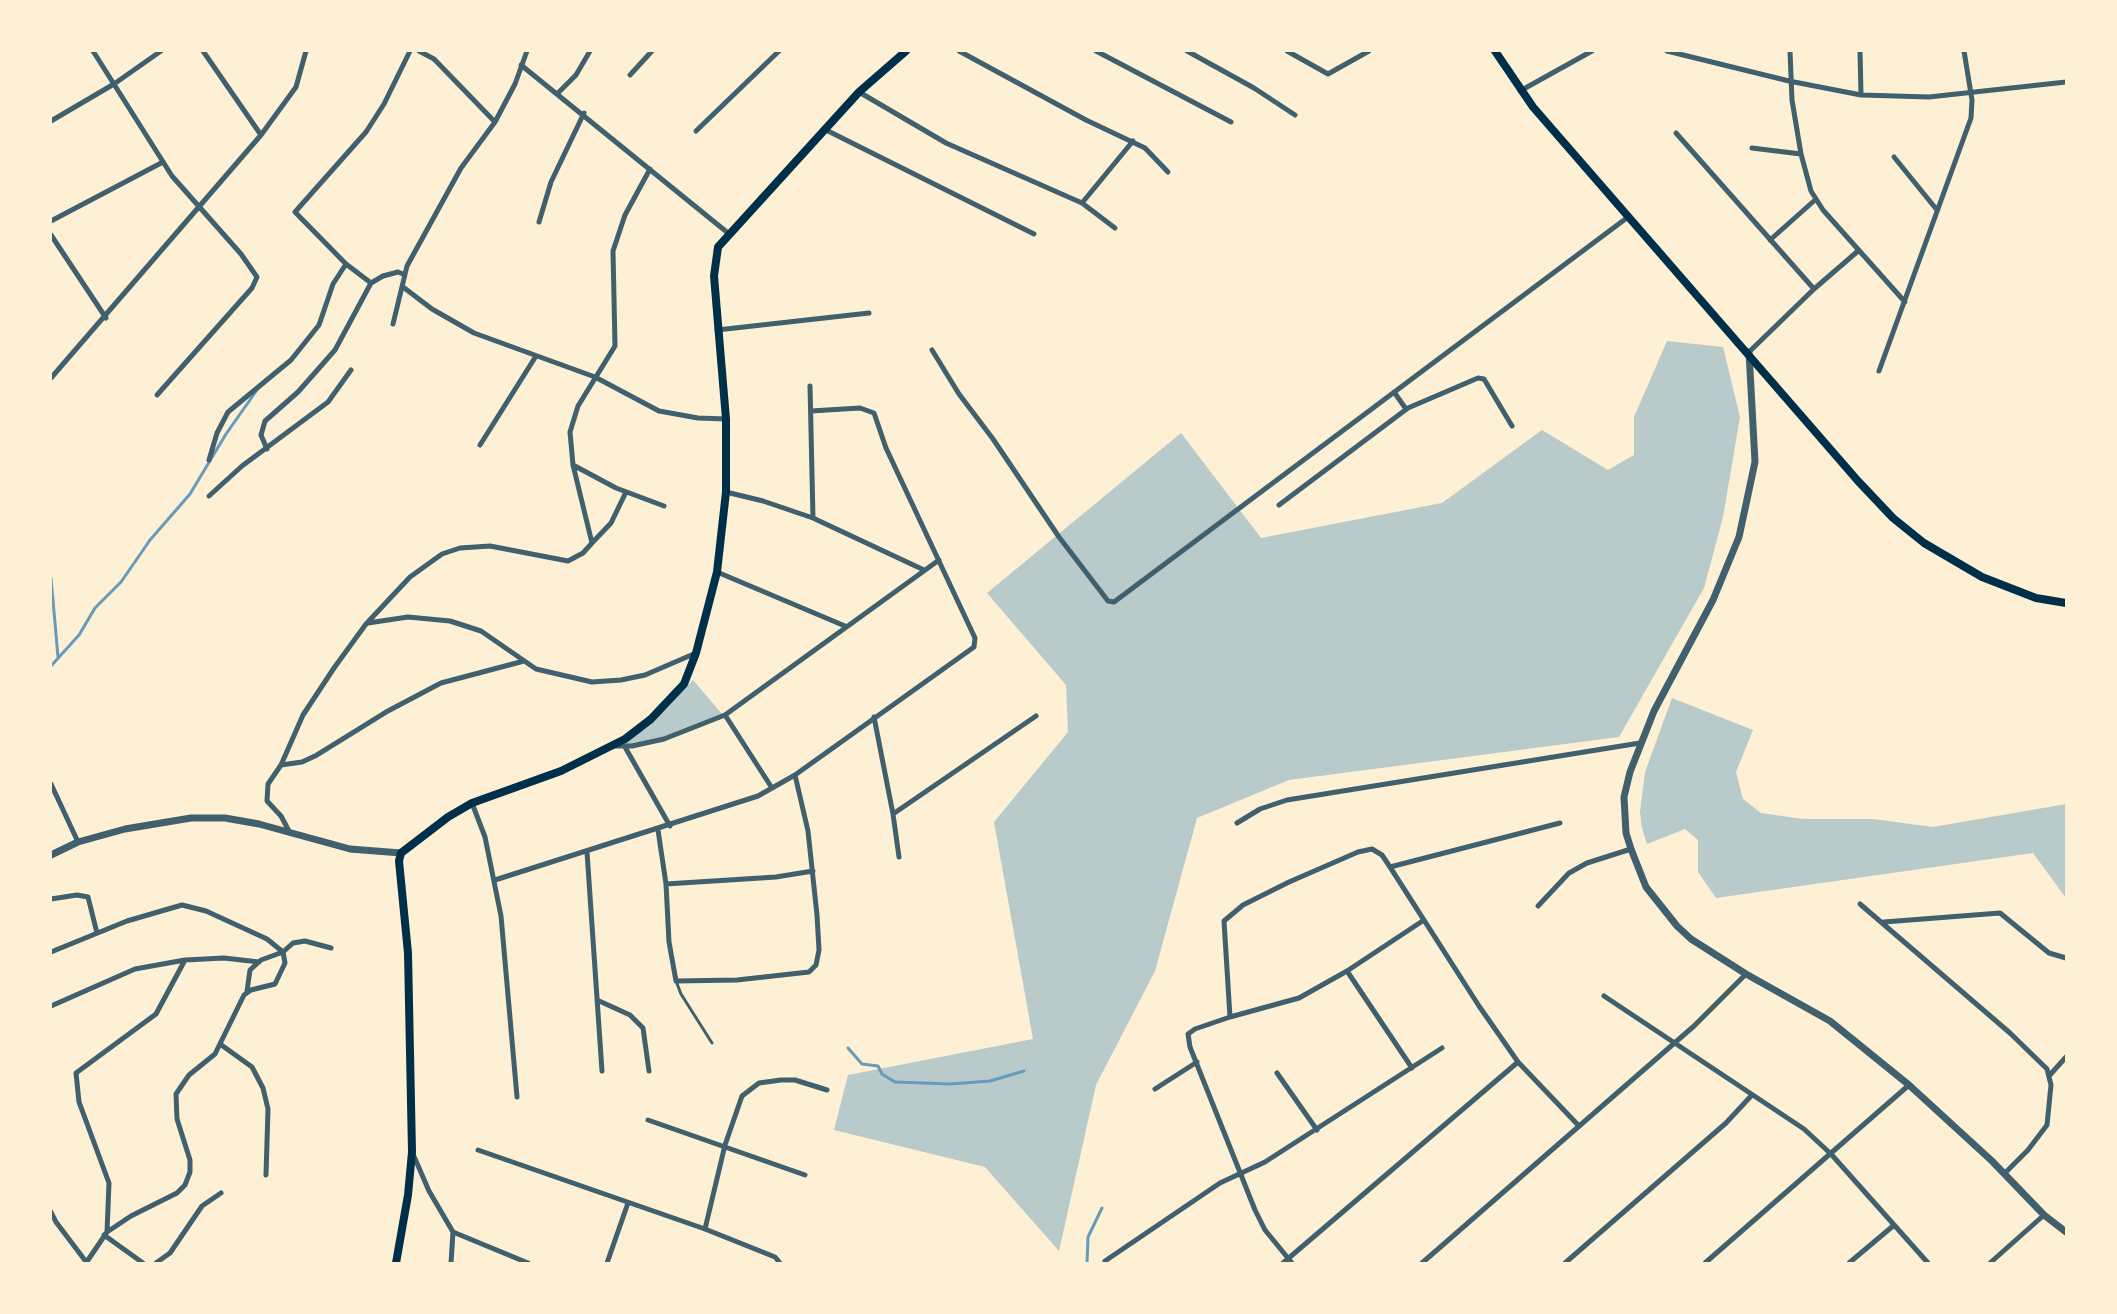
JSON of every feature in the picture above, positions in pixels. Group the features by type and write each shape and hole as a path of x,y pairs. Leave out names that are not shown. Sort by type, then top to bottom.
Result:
{"main road":[{"path":"396,1263 412,1152 408,953 400,857 448,817 472,803 561,771 614,746 634,733 665,706 684,684 696,653 717,572 726,492 726,419 717,330 715,258 718,247 728,233 859,92 906,51"},
{"path":"1495,51 1520,91 1628,217 1749,352 1858,482 1893,518 1924,543 1957,565 1998,585 2036,598 2066,603"}],"street":[{"path":"93,51 163,162 188,197 199,206 241,254 257,280 157,395"},
{"path":"51,121 114,84 161,51"},
{"path":"202,51 261,135"},
{"path":"51,378 106,318 261,135 296,87 306,51"},
{"path":"370,283 346,264 295,214 366,132 384,104 410,51"},
{"path":"419,51 434,59 495,122"},
{"path":"393,324 403,287 403,274 462,168 495,122 515,84 527,51"},
{"path":"558,93 576,75 590,51"},
{"path":"630,75 652,51"},
{"path":"696,131 778,51"},
{"path":"959,51 1086,120 1133,141 1145,148 1168,172"},
{"path":"1096,51 1231,122"},
{"path":"1187,51 1254,88 1294,115"},
{"path":"1287,51 1328,74 1370,51"},
{"path":"1520,91 1592,51"},
{"path":"1667,51 1789,81 1861,95 1929,97 2066,82"},
{"path":"1790,51 1789,81 1801,154 1815,200 1905,303"},
{"path":"1860,51 1861,95"},
{"path":"1880,371 1971,118 1971,93 1964,51"},
{"path":"521,64 584,113 728,233"},
{"path":"859,92 946,143 1083,203 1116,228"},
{"path":"539,222 552,182 584,113"},
{"path":"824,129 1034,234"},
{"path":"1676,133 1814,289"},
{"path":"1083,203 1133,141"},
{"path":"1752,148 1801,154"},
{"path":"1894,157 1937,210"},
{"path":"51,221 163,162"},
{"path":"592,543 569,447 573,417 613,350 616,341 612,274 617,232 650,169"},
{"path":"1770,240 1815,200"},
{"path":"932,350 959,394 993,439 1059,537 1110,602 1124,597 1628,217"},
{"path":"51,235 106,318"},
{"path":"1858,251 1814,289 1749,352 1755,462 1739,537 1713,600 1663,692 1640,743 1624,797 1626,833 1646,887 1677,926 1691,939 1746,974 1830,1021 1909,1085 2005,1173 2044,1215 2066,1232"},
{"path":"209,460 217,433 228,412 291,360 320,325 333,284 346,264"},
{"path":"267,449 261,435 265,421 298,392 331,355 370,283 383,276 398,272 403,274"},
{"path":"403,287 432,309 474,333 595,377 659,411 698,418 726,419"},
{"path":"717,330 869,313"},
{"path":"480,445 536,356"},
{"path":"209,496 242,466 328,402 351,370"},
{"path":"1279,505 1406,409 1478,378 1484,379 1512,426"},
{"path":"810,386 813,518"},
{"path":"1394,392 1406,409"},
{"path":"495,880 746,801 795,775 969,652 976,643 886,448 874,413 860,408 811,411"},
{"path":"573,465 626,492 664,506"},
{"path":"290,832 266,796 268,784 281,765 303,716 366,624 410,577 442,554 460,548 490,546 568,561 583,554 611,523 626,492"},
{"path":"726,492 764,501 813,518 924,570"},
{"path":"614,746 625,747 674,736 725,715 939,560"},
{"path":"717,572 845,626"},
{"path":"366,624 418,617 450,621 481,631 536,669 580,681 605,682 645,675 696,653"},
{"path":"281,765 302,762 315,756 394,708 441,683 524,661"},
{"path":"725,715 772,788"},
{"path":"893,814 1036,716"},
{"path":"874,717 899,857"},
{"path":"1237,823 1260,809 1287,800 1640,743"},
{"path":"625,747 670,826"},
{"path":"658,830 666,884 669,942 676,981 757,979 804,974 813,970 819,950 813,871 801,795 795,775"},
{"path":"51,784 78,842"},
{"path":"472,803 495,880 507,968 517,1097"},
{"path":"51,855 78,842 125,829 191,818 225,818 290,832 350,849 400,857"},
{"path":"1390,867 1560,823"},
{"path":"1230,1017 1222,925 1228,917 1243,905 1288,882 1366,849 1375,850 1390,867 1518,1062 1579,1126"},
{"path":"1538,906 1569,873 1587,863 1631,849"},
{"path":"587,852 602,1071"},
{"path":"666,884 813,871"},
{"path":"51,899 77,895 88,897 97,933"},
{"path":"1860,904 1884,922 2043,1064 2049,1076 2050,1107 2047,1125 2028,1150 2005,1173"},
{"path":"51,952 148,914 182,905 206,911 267,939 283,952 285,963 279,980 269,987 247,992"},
{"path":"1884,922 2000,913 2049,953 2066,958"},
{"path":"1424,920 1347,971 1288,1003 1230,1017 1195,1029 1188,1034 1260,1222 1287,1262 1518,1062"},
{"path":"51,1212 86,1263 106,1233 130,1216 177,1193 185,1185 190,1172 190,1160 177,1119 176,1094 189,1075 215,1054 247,992 250,970 259,962 283,952 293,943 305,941 331,948"},
{"path":"51,1006 135,969 184,960 224,958 259,962"},
{"path":"106,1233 109,1183 79,1102 76,1073 156,1014 184,960"},
{"path":"1347,971 1412,1068"},
{"path":"1422,1263 1672,1044 1746,974"},
{"path":"1604,996 1672,1044 1804,1129 1831,1154 1928,1263"},
{"path":"597,1000 630,1016 643,1028 649,1071"},
{"path":"220,1044 252,1067 263,1088 268,1109 266,1175"},
{"path":"1105,1261 1220,1183 1241,1174 1317,1130 1442,1048"},
{"path":"2049,1076 2066,1057"},
{"path":"1155,1089 1197,1062"},
{"path":"1277,1073 1317,1130"},
{"path":"705,1229 725,1145 742,1095 750,1087 768,1081 795,1080 827,1090"},
{"path":"1705,1263 1909,1085"},
{"path":"1565,1263 1726,1123 1751,1096"},
{"path":"648,1120 725,1145 805,1175"},
{"path":"478,1150 705,1229 775,1257 780,1263"},
{"path":"412,1152 453,1233 451,1263"},
{"path":"410,1169 421,1172"},
{"path":"156,1263 170,1253 202,1206 221,1193"},
{"path":"607,1263 628,1203"},
{"path":"1990,1263 2044,1215"},
{"path":"1849,1263 1893,1226"},
{"path":"106,1233 143,1263"},
{"path":"453,1233 528,1263"}],"lane":[{"path":"676,981 681,994 712,1043"}],"shaded area":[{"path":"1667,341 1723,347 1740,417 1723,517 1704,588 1619,737 1289,780 1197,818 1155,971 1096,1085 1059,1251 985,1167 834,1130 848,1075 1033,1039 994,822 1068,732 1066,685 987,593 1181,433 1261,538 1442,503 1542,430 1608,470 1634,455 1634,417"},
{"path":"693,680 722,714 691,728 641,744 621,744 654,720"},
{"path":"1672,698 1753,730 1736,772 1743,799 1761,813 1803,819 1873,819 1933,827 2066,804 2066,898 2033,853 1716,898 1698,872 1698,840 1685,829 1647,844 1642,828 1640,812 1645,772"}],"waterway":[{"path":"51,666 79,635 95,608 121,582 150,540 190,494 226,434 257,390"},
{"path":"51,578 58,657"},
{"path":"848,1048 862,1064 878,1066 882,1074 895,1082 950,1084 990,1081 1024,1071"},
{"path":"1087,1263 1088,1237 1102,1208"}]}
